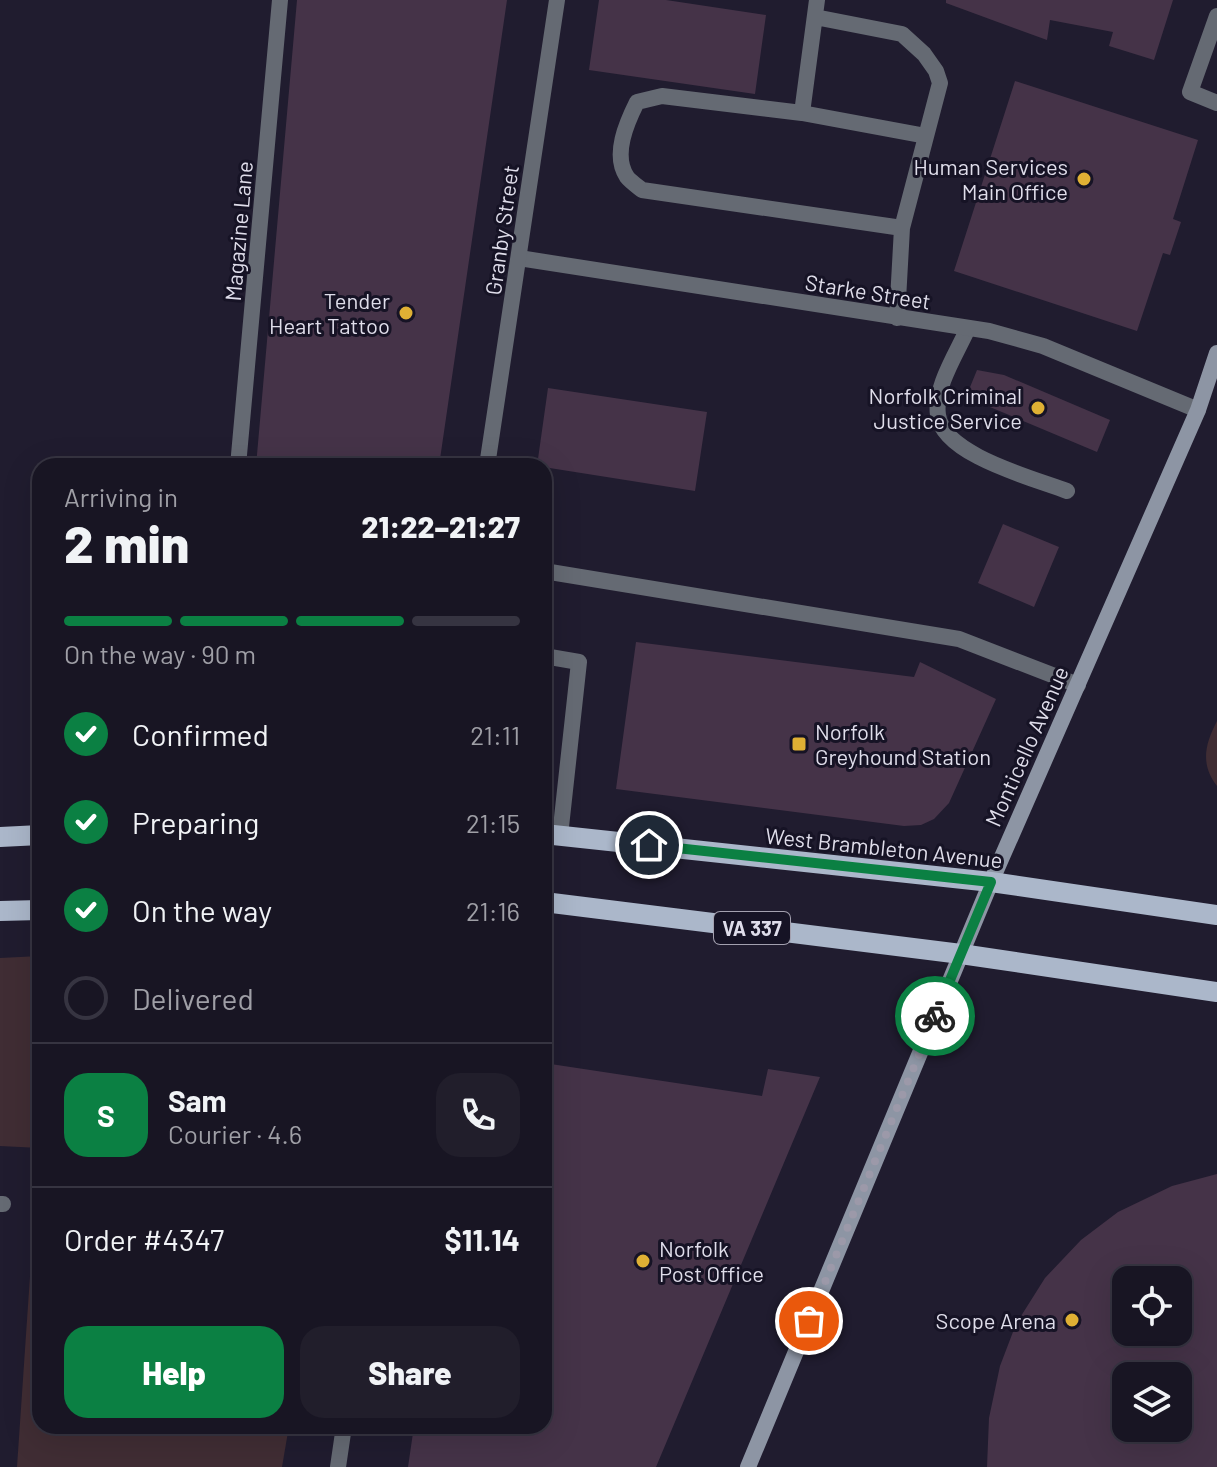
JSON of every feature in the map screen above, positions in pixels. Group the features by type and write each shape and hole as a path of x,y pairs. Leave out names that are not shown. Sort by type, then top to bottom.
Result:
{"main road":[{"name":"Monticello Avenue","path":"748,1467 991,882 1198,410 1217,353"},
{"path":"0,837 32,835"},
{"name":"West Brambleton Avenue","path":"552,835 991,882 1217,915"},
{"name":"VA 337","path":"552,903 961,954 1217,992"},
{"path":"0,911 32,910"}],"street":[{"name":"Magazine Lane","path":"239,458 280,0"},
{"name":"Granby Street","path":"488,458 557,0"},
{"path":"802,113 816,8 902,34 924,54 936,71 940,83 902,228 897,318"},
{"path":"1217,16 1190,92 1217,103"},
{"path":"902,228 642,190 626,176 620,156 627,123 637,102 662,96 802,113 926,136"},
{"name":"Starke Street","path":"519,258 968,328 1043,346 1198,410"},
{"path":"968,328 940,391 937,415 944,433 967,452 1067,491"},
{"path":"552,572 959,639 1078,685"},
{"path":"552,657 579,662 552,835"},
{"path":"338,1467 343,1434"}],"shaded area":[{"path":"1217,721 1217,786 1208,770 1206,754"},
{"path":"32,956 32,1148 0,1146 0,958"},
{"path":"32,1247 32,1434 288,1434 282,1467 17,1467"}],"building":[{"path":"297,0 507,0 440,458 257,458"},
{"path":"599,0 666,0 766,15 755,94 589,70"},
{"path":"946,0 1173,0 1154,60 1109,46 1113,32 1050,20 1047,40 946,3"},
{"name":"Human Services Main Office","path":"1015,81 1198,140 1173,219 1181,222 1170,255 1163,253 1137,331 954,271"},
{"name":"Norfolk Criminal Justice Service","path":"977,370 1004,375 1110,420 1097,452 966,397"},
{"path":"548,388 707,412 695,491 552,468 552,458 538,458"},
{"path":"1003,524 1059,547 1034,607 978,583"},
{"name":"Norfolk Greyhound Station","path":"636,642 914,677 920,662 996,699 949,803 934,819 921,825 904,826 616,789"},
{"name":"Norfolk Post Office","path":"552,1064 762,1096 768,1069 820,1077 656,1467 408,1467 413,1434 552,1434"},
{"name":"Scope Arena","path":"1217,1174 1217,1467 987,1467 989,1418 1000,1366 1016,1324 1045,1278 1081,1240 1118,1212 1172,1186"}],"way so far":[{"path":"809,1321 935,1016"}],"place":[{"name":"Human Services Main Office","path":"1084,179"},
{"name":"Tender Heart Tattoo","path":"406,313"},
{"name":"Norfolk Criminal Justice Service","path":"1038,408"},
{"name":"Norfolk Greyhound Station","path":"799,744"},
{"name":"Norfolk Post Office","path":"643,1261"},
{"name":"Scope Arena","path":"1072,1320"}],"route":[{"path":"649,845 991,882 935,1016"}]}
